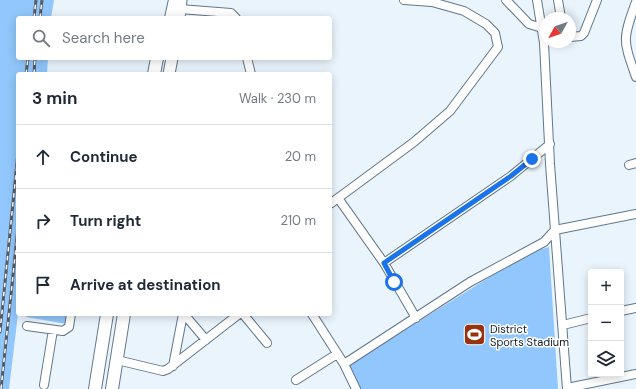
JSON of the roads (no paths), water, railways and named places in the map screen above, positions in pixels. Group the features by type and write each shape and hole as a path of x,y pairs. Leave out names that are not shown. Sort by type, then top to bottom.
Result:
{"highway":[{"path":"164,16 167,0"},
{"path":"172,16 179,7"},
{"path":"154,72 157,60"},
{"path":"161,72 164,60"},
{"path":"95,389 107,316"},
{"path":"112,389 124,316"}],"main road":[{"path":"169,72 172,60"}],"street":[{"path":"332,202 414,142 450,111 498,47 495,33 491,28 464,11 432,2 404,0"},
{"path":"506,0 529,24 540,27"},
{"path":"537,0 540,17"},
{"path":"558,0 560,12"},
{"path":"576,36 581,36 584,33 597,0"},
{"path":"636,2 625,33 624,42 636,77"},
{"path":"179,7 231,13 234,16"},
{"path":"546,48 555,230 567,388 636,374"},
{"path":"248,60 250,72"},
{"path":"384,263 511,176 550,144"},
{"path":"338,198 384,263 416,318"},
{"path":"344,364 470,282 544,242 555,230 636,214"},
{"path":"624,310 636,308"},
{"path":"27,326 53,330 67,330 70,316"},
{"path":"173,366 184,316"},
{"path":"186,316 206,340"},
{"path":"117,360 163,371 173,366 236,316"},
{"path":"245,316 267,343"},
{"path":"313,316 344,364 356,389"},
{"path":"563,324 588,319"},
{"path":"44,385 53,330"},
{"path":"296,380 337,354"}],"railway":[{"path":"34,16 36,0"},
{"path":"40,16 42,0"},
{"path":"26,72 28,60"},
{"path":"34,72 35,60"},
{"path":"0,332 16,173"},
{"path":"1,389 16,247"}],"place":[{"name":"District Sports Stadium","path":"475,335"}]}
